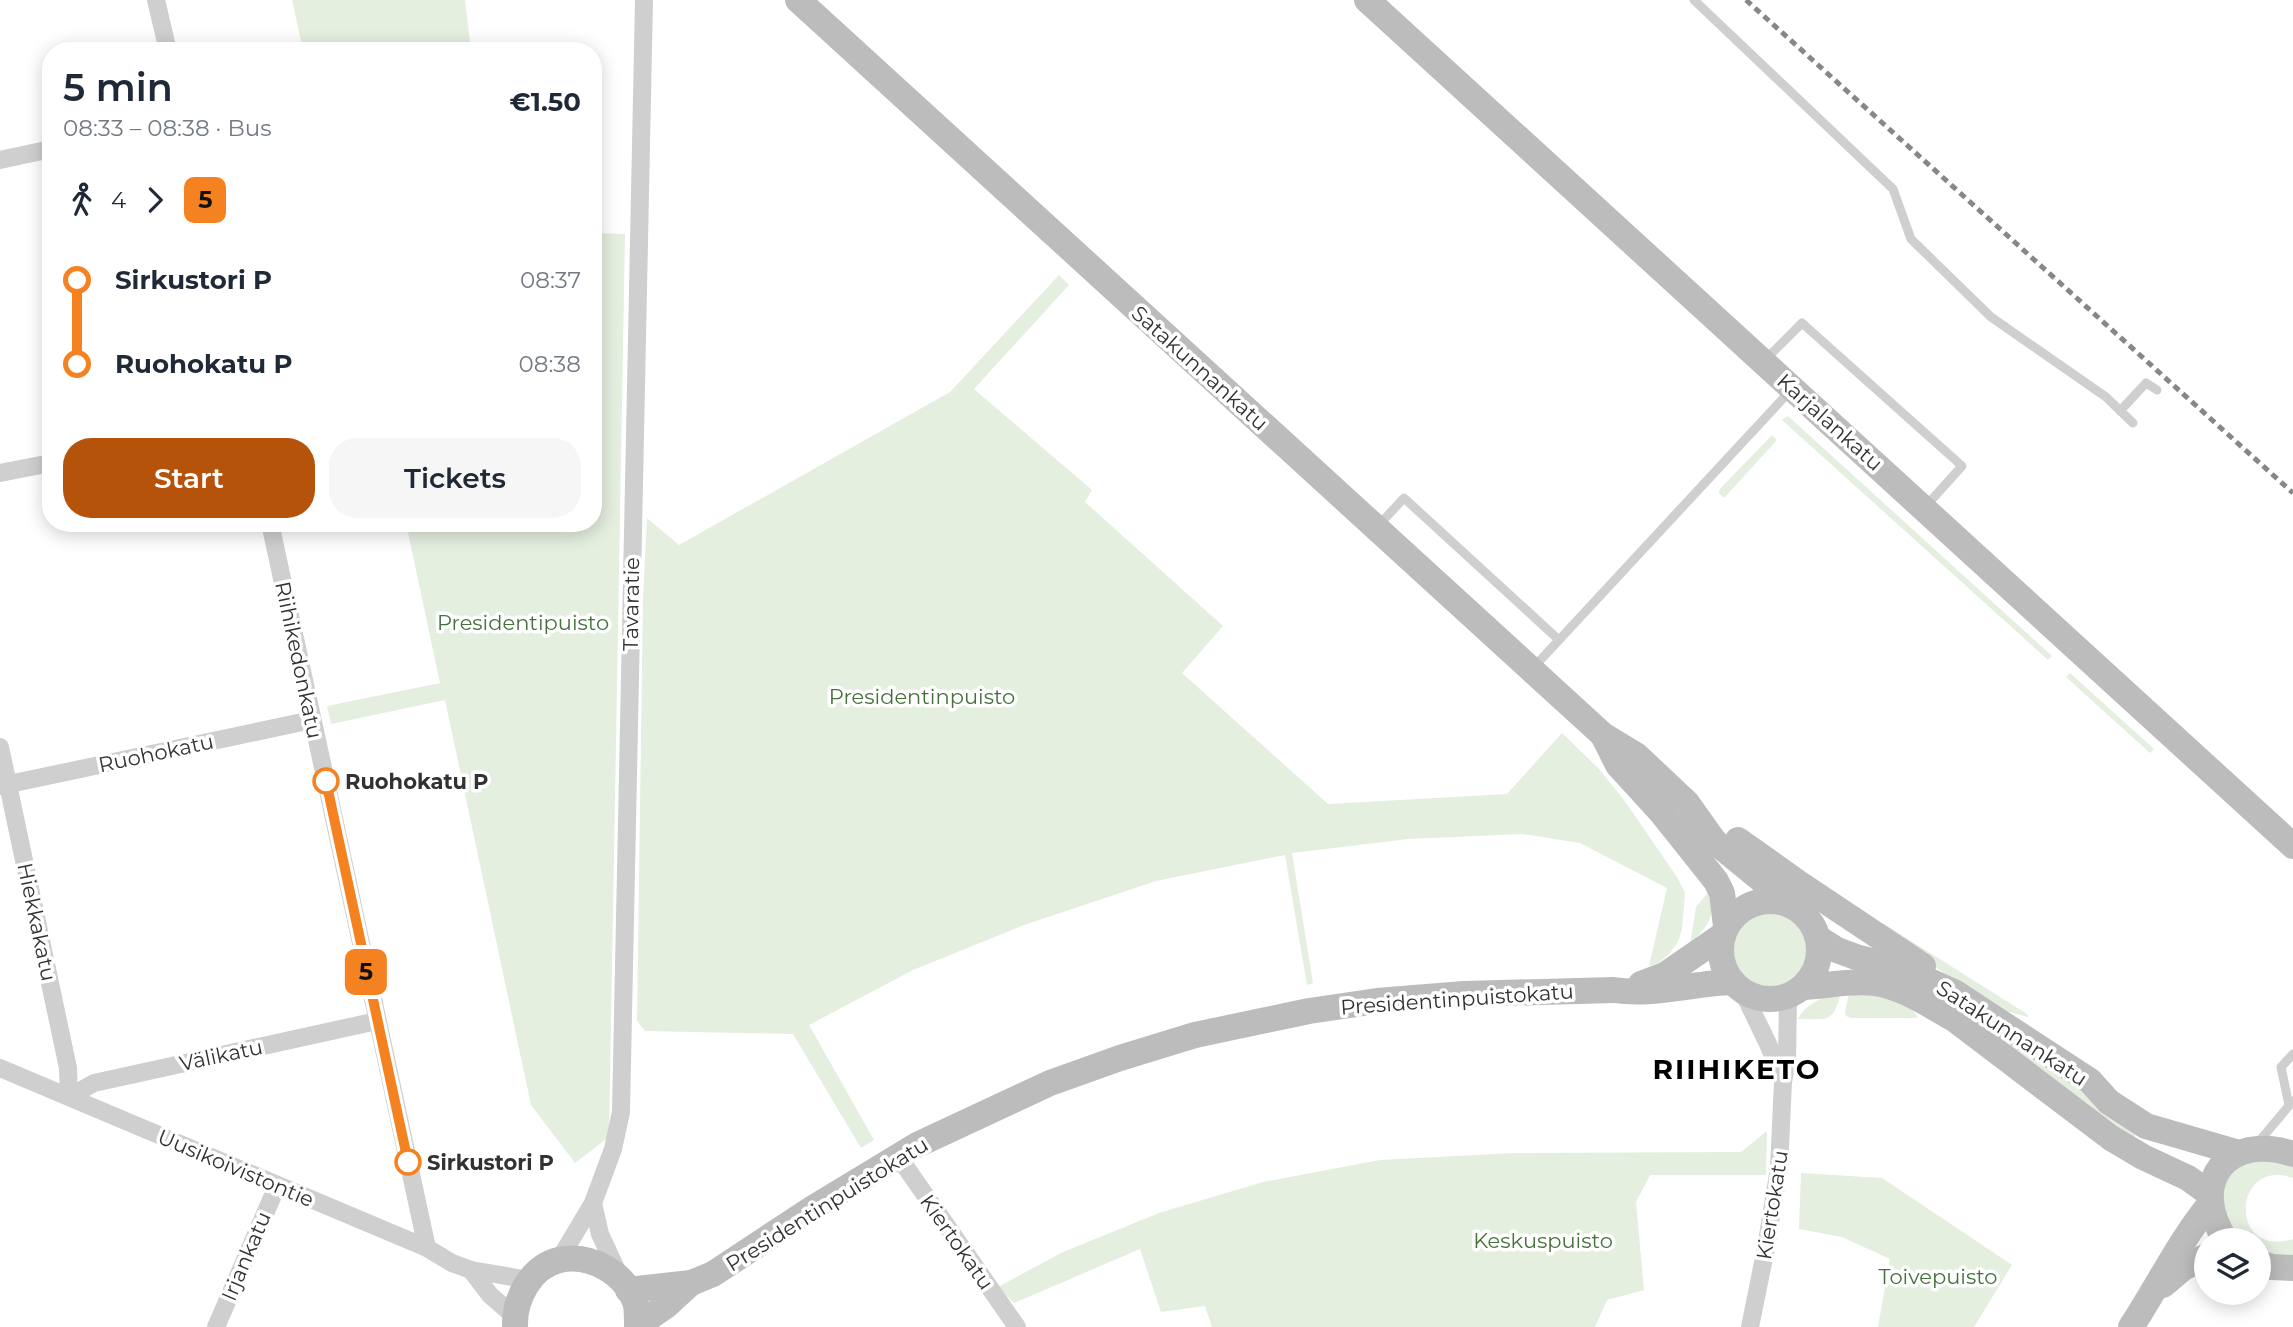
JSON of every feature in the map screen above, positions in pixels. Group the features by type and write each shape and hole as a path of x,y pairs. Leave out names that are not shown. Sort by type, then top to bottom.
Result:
{"main road":[{"name":"Satakunnankatu","path":"798,0 1603,735 1636,755 1687,803 1714,841 1796,908"},
{"name":"Karjalankatu","path":"1367,0 2293,846"},
{"name":"Satakunnankatu","path":"1603,735 1618,765 1661,812 1716,881 1722,893 1725,931"},
{"path":"1687,803 1800,884 1947,982 1954,992"},
{"path":"1762,901 1780,902 1796,908 1807,917 1818,938 1819,951 1815,971 1796,992 1776,999 1759,998 1738,987 1727,975 1721,958 1721,942 1734,916 1746,906 1762,901"},
{"name":"Presidentinpuistokatu","path":"1614,990 1653,981 1665,975 1725,931"},
{"name":"Satakunnankatu","path":"1818,938 1837,950 1905,970 1954,992 2091,1081 2109,1102 2146,1126 2245,1151 2265,1149 2293,1154"},
{"name":"Presidentinpuistokatu","path":"637,1327 691,1283 713,1274 898,1156 1050,1083 1195,1035 1309,1011 1377,1001 1614,990 1654,992 1711,982 1738,987"},
{"name":"Satakunnankatu","path":"1796,992 1862,982 1902,991 1954,1019 2111,1138 2143,1157 2188,1178 2210,1199"},
{"path":"2219,1228 2210,1199 2211,1182 2218,1168 2245,1151"},
{"path":"2131,1327 2210,1199"},
{"path":"515,1321 519,1297 529,1280 559,1260 584,1260 604,1265 624,1284 636,1305 637,1327"},
{"path":"2153,1293 2183,1268 2194,1262"},
{"name":"Presidentinpuistokatu","path":"624,1284 691,1283"}],"street":[{"path":"156,0 166,42"},
{"name":"Tavaratie","path":"559,1260 593,1203 613,1149 621,1112 644,0"},
{"path":"0,160 42,151"},
{"path":"0,473 42,465"},
{"name":"Riihikedonkatu","path":"272,532 427,1248"},
{"name":"Ruohokatu","path":"4,785 313,720"},
{"name":"Hiekkakatu","path":"0,747 4,785 68,1068 69,1097"},
{"name":"Kiertokatu","path":"1738,987 1769,1046 1783,1082"},
{"name":"Kiertokatu","path":"1750,1327 1779,1168 1783,1082 1796,992"},
{"name":"Välikatu","path":"69,1097 94,1083 377,1021"},
{"name":"Uusikoivistontie","path":"0,1068 427,1248 452,1263 471,1270"},
{"name":"Kiertokatu","path":"898,1156 1017,1327"},
{"name":"Irjankatu","path":"216,1327 277,1185"},
{"path":"593,1203 600,1234 624,1284"},
{"path":"471,1270 529,1280"},
{"path":"471,1270 515,1321"}],"lane":[{"path":"1694,0 1893,189 1911,239 1991,317 2106,397 2133,423"},
{"path":"1763,362 1802,323 1962,466 1923,508"},
{"path":"2120,411 2146,383 2157,390"},
{"path":"1532,670 1793,387"},
{"path":"1376,529 1404,498 1559,640"},
{"path":"2245,1151 2292,1104 2281,1067 2293,1054"}],"green space":[{"path":"292,0 465,0 470,42 301,42"},
{"name":"Presidentipuisto","path":"602,233 625,234 609,1137 575,1163 531,1105 445,700 331,724 327,706 440,683 408,532 602,532"},
{"name":"Presidentinpuisto","path":"1059,275 1069,285 974,389 1092,490 1085,502 1223,626 1182,673 1328,804 1507,794 1562,733 1599,769 1624,800 1685,893 1682,929 1678,942 1669,954 1657,964 1649,966 1667,888 1580,843 1522,834 1408,839 1292,853 1313,983 1307,985 1285,855 1156,881 1024,925 913,970 809,1025 874,1140 861,1148 793,1034 645,1031 637,1021 643,598 647,518 679,545 950,392"},
{"path":"1788,416 2052,656 2048,660 1782,420"},
{"path":"1772,435 1777,440 1724,498 1719,490"},
{"path":"2070,673 2154,749 2150,753 2066,677"},
{"path":"1711,889 1712,907 1709,920 1690,945 1696,907"},
{"path":"1769,912 1784,915 1796,924 1805,936 1808,951 1805,966 1796,978 1784,987 1769,990 1754,987 1742,978 1733,966 1730,951 1733,936 1742,924 1754,915"},
{"path":"1884,924 2028,1017 1995,1008 1878,928"},
{"path":"1850,989 1898,1002 1907,1006 1918,1018 1846,1016"},
{"path":"1931,990 2136,1128 2134,1145"},
{"path":"1841,992 1835,1010 1828,1018 1798,1019 1811,1005"},
{"name":"Keskuspuisto","path":"1767,1131 1766,1175 1650,1175 1636,1202 1644,1290 1607,1300 1595,1327 1212,1327 1205,1306 1161,1312 1140,1249 1014,1303 998,1287 1063,1252 1159,1213 1263,1182 1380,1160 1514,1153 1741,1152"},
{"path":"2272,1161 2293,1166 2293,1178 2273,1175 2258,1181 2249,1193 2246,1208 2248,1223 2252,1228 2230,1228 2221,1191 2235,1170 2254,1162"},
{"name":"Toivepuisto","path":"1801,1173 1882,1178 2012,1265 1974,1327 1878,1327 1890,1259 1842,1237 1799,1229"},
{"path":"2293,1239 2293,1258 2271,1254 2271,1241"}],"railway":[{"path":"1746,0 2293,493"}],"bus line":[{"name":"5","path":"326,781 408,1162"}],"place":[{"name":"Ruohokatu P","path":"326,781"},
{"name":"Sirkustori P","path":"408,1162"}],"district":[{"name":"RIIHIKETO","path":"1737,1069"}]}
